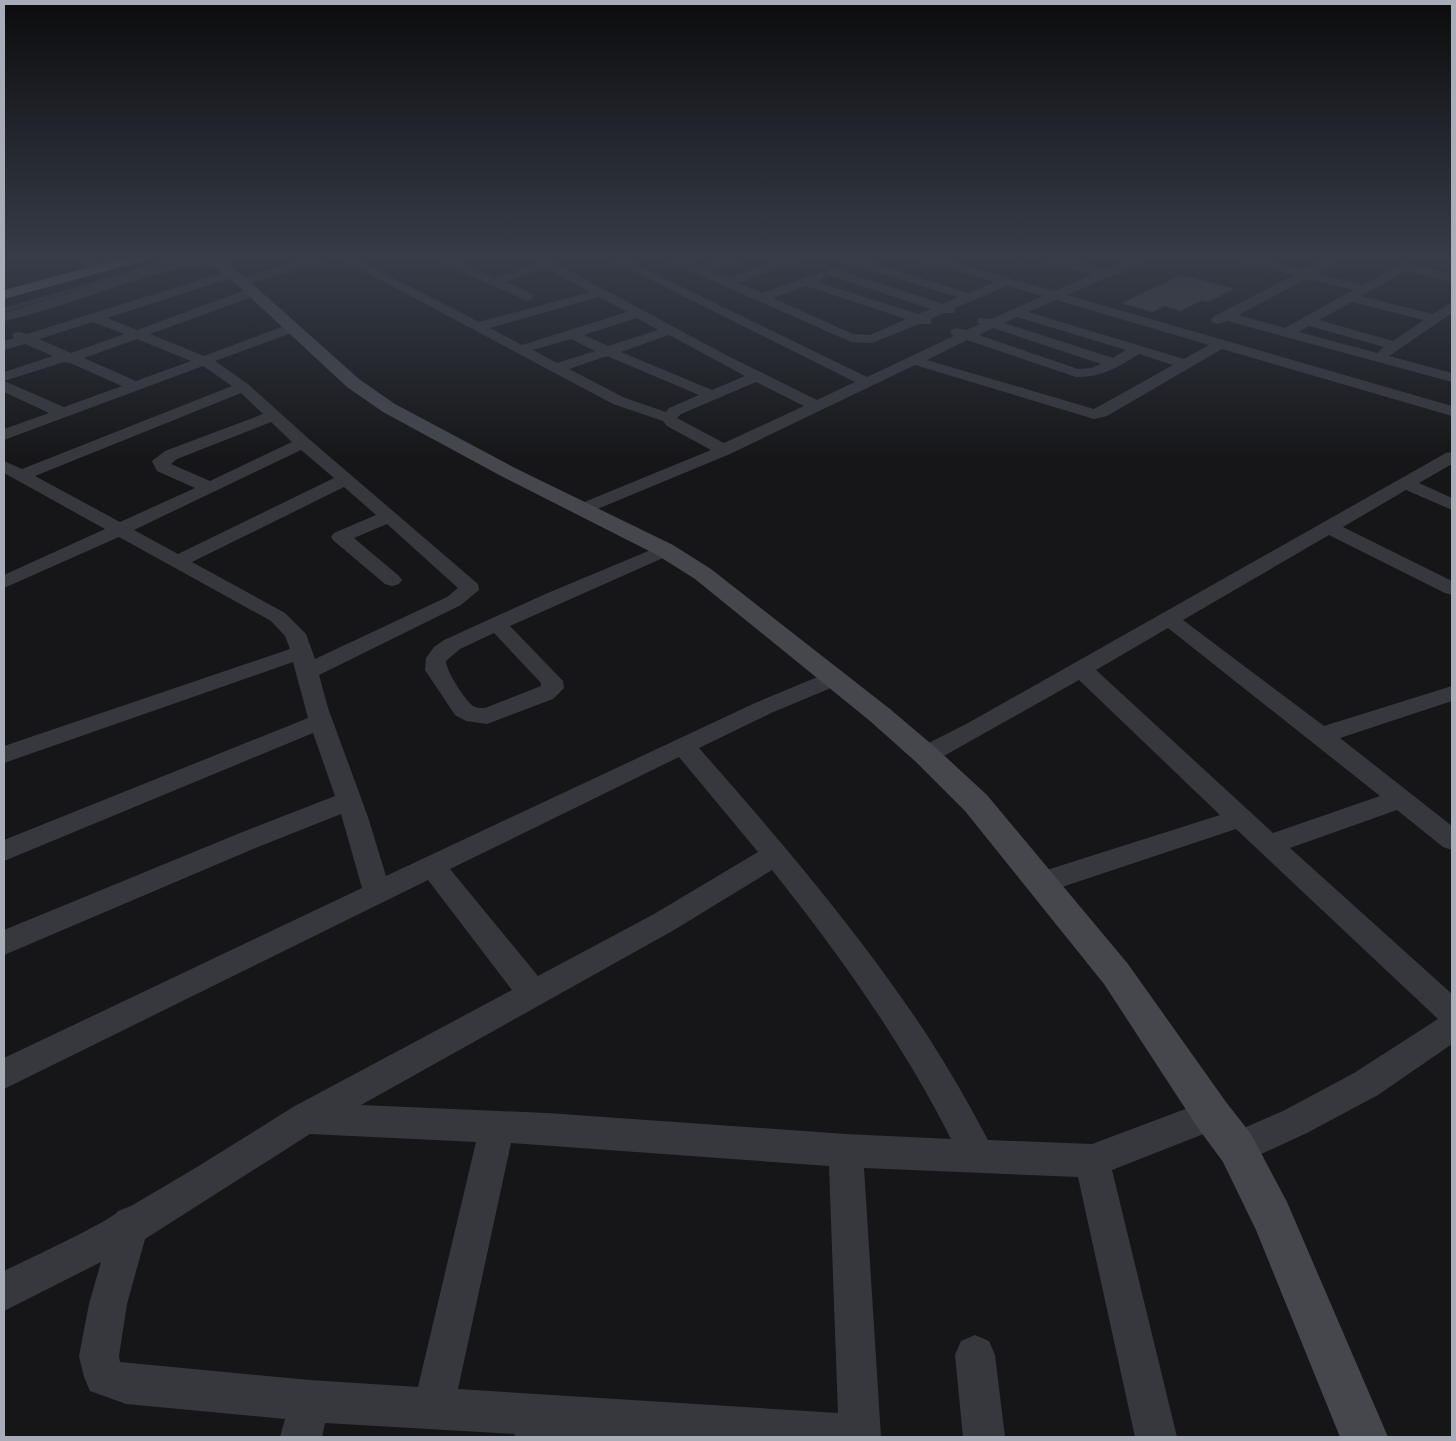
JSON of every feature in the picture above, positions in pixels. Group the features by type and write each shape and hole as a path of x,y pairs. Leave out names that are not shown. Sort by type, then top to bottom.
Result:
{"street":[{"path":"4,346 71,325"},
{"path":"4,755 304,662 428,614 454,601 469,590 468,584 344,480 243,387 205,361 113,325"},
{"path":"4,377 67,358 135,334 148,325"},
{"path":"289,325 352,384 389,408 508,472 665,550 710,580 835,678 926,754 976,803 1116,974 1212,1115 1237,1148 1272,1218 1364,1437"},
{"path":"475,325 619,401 669,418 673,423 724,450"},
{"path":"478,327 484,325"},
{"path":"520,350 600,325"},
{"path":"662,325 816,406"},
{"path":"750,325 866,382"},
{"path":"823,325 851,338 872,339 904,325"},
{"path":"937,325 1076,373 1094,373 1138,349"},
{"path":"583,509 724,450 986,325"},
{"path":"998,325 1113,363"},
{"path":"1058,325 1186,364"},
{"path":"1080,332 1092,325"},
{"path":"1157,325 1220,344 1241,344 1305,368 1452,411"},
{"path":"1190,335 1208,325"},
{"path":"1259,325 1378,358 1451,383"},
{"path":"1286,333 1299,325"},
{"path":"1321,325 1396,346"},
{"path":"1378,358 1426,325"},
{"path":"4,328 67,358 136,386"},
{"path":"4,435 292,328"},
{"path":"1396,328 1414,333"},
{"path":"557,368 671,330"},
{"path":"572,334 607,351 712,395"},
{"path":"1334,346 1353,334"},
{"path":"914,360 1094,414 1101,413 1220,344"},
{"path":"1305,368 1319,359"},
{"path":"669,418 675,410 757,376"},
{"path":"1426,404 1451,383"},
{"path":"4,386 63,413"},
{"path":"12,471 243,387"},
{"path":"210,488 163,467 161,461 171,455 274,415"},
{"path":"4,582 210,488 303,443"},
{"path":"926,754 976,729 1452,457"},
{"path":"12,471 278,617 295,634 321,721 349,801 377,892"},
{"path":"178,561 344,480"},
{"path":"1407,484 1452,505"},
{"path":"388,517 342,537 392,580"},
{"path":"1329,528 1452,589"},
{"path":"497,624 552,681 553,688 545,694 487,716 474,716 463,710 436,670 435,663 438,656 446,649 497,624 665,550"},
{"path":"1169,619 1322,736 1400,799 1449,834"},
{"path":"1081,669 1269,845 1452,1012"},
{"path":"4,1074 377,892 683,746 763,708 835,678"},
{"path":"1322,736 1452,693"},
{"path":"4,851 321,721"},
{"path":"683,746 776,854 873,982 931,1068 956,1111 978,1156"},
{"path":"1269,845 1400,799"},
{"path":"4,943 249,840 349,801"},
{"path":"1042,883 1240,818"},
{"path":"4,1292 49,1267 117,1235 131,1224 210,1179 305,1118 664,922 776,854"},
{"path":"432,866 533,993"},
{"path":"1237,1148 1295,1122 1366,1084 1452,1027"},
{"path":"305,1118 497,1127 846,1151 1092,1161 1212,1115"},
{"path":"433,1409 497,1127"},
{"path":"131,1224 108,1304 99,1356 104,1376 126,1384 305,1419 433,1409 537,1426 860,1436 846,1151"},
{"path":"1092,1161 1156,1437"},
{"path":"975,1355 984,1437"}]}
